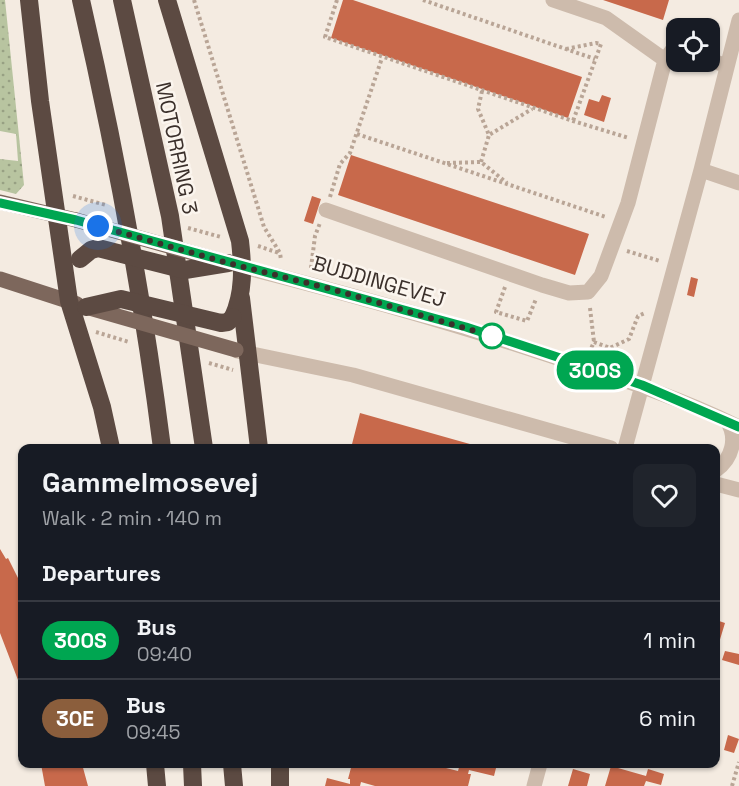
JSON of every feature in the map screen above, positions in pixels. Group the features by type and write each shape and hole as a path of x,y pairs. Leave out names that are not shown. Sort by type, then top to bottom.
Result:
{"highway":[{"path":"29,0 56,216 110,444"},
{"path":"81,0 102,94 149,346 161,444"},
{"name":"MOTORRING 3","path":"122,0 170,216 203,444"},
{"path":"167,0 240,241 236,265 240,294 242,352 258,444"},
{"path":"78,304 75,271 80,259 91,250 98,248 185,270 236,265"},
{"path":"78,304 121,299 221,323 228,322 233,317 240,294"},
{"path":"155,768 157,786"},
{"path":"192,768 193,786"},
{"path":"232,768 234,786"},
{"path":"280,768 280,786"}],"main road":[{"name":"BUDDINGEVEJ","path":"0,202 76,220 236,265"},
{"path":"0,279 242,352"}],"street":[{"path":"553,0 606,18 666,52"},
{"path":"626,444 701,170 739,20"},
{"path":"720,64 727,66"},
{"path":"326,210 542,285 569,293 588,292 601,276 622,221 666,71"},
{"path":"701,170 739,183"},
{"name":"BUDDINGEVEJ","path":"236,265 466,327 642,385 733,424"},
{"path":"242,352 353,375 597,444"},
{"path":"720,466 726,460 732,447 733,424"},
{"path":"720,485 739,490"},
{"path":"534,786 539,768"}],"path":[{"path":"194,0 264,227 280,253 285,277"},
{"path":"337,0 325,37 533,108 644,142"},
{"path":"423,0 595,59"},
{"path":"565,49 601,44 573,121"},
{"path":"313,262 315,236 326,210 340,164 350,153 382,58"},
{"path":"481,162 489,135 478,109 482,91"},
{"path":"489,135 533,108"},
{"path":"357,134 622,221"},
{"path":"443,163 481,162 510,185"},
{"path":"612,247 675,265"},
{"path":"509,274 496,312 527,321 542,285"},
{"path":"583,366 594,342 588,292"},
{"path":"594,342 610,348 629,339 638,316 665,304"},
{"path":"732,786 739,762"}],"green space":[{"path":"0,0 5,0 24,185 16,194 0,190 0,159 18,161 16,134 0,131"}],"building":[{"path":"343,0 353,0 582,77 568,118 331,38"},
{"path":"603,0 669,0 663,20"},
{"path":"602,95 611,98 604,122 584,115 589,99 599,102"},
{"path":"351,155 589,234 575,275 338,195"},
{"path":"312,196 321,199 313,224 304,221"},
{"path":"691,277 698,279 694,297 687,295"},
{"path":"360,413 470,444 352,444"},
{"path":"0,549 6,559 8,558 18,578 18,680 0,633"},
{"path":"720,621 725,623 720,639"},
{"path":"725,651 739,654 739,665 722,660"},
{"path":"728,735 739,739 734,753 724,750"},
{"path":"42,768 83,768 88,786 45,786"},
{"path":"351,768 446,768 458,771 459,768 496,768 494,776 469,770 468,774 471,774 468,786 375,786 361,782 360,786 325,786 327,778 350,784 350,779 348,779"},
{"path":"610,768 646,776 648,769 664,774 661,785 646,781 644,786 605,786"},
{"path":"573,769 590,774 587,786 568,786"}],"bus line":[{"name":"300S","path":"0,203 76,220 466,327 642,385 739,427"}],"route":[{"path":"98,226 331,289 492,336"}]}
